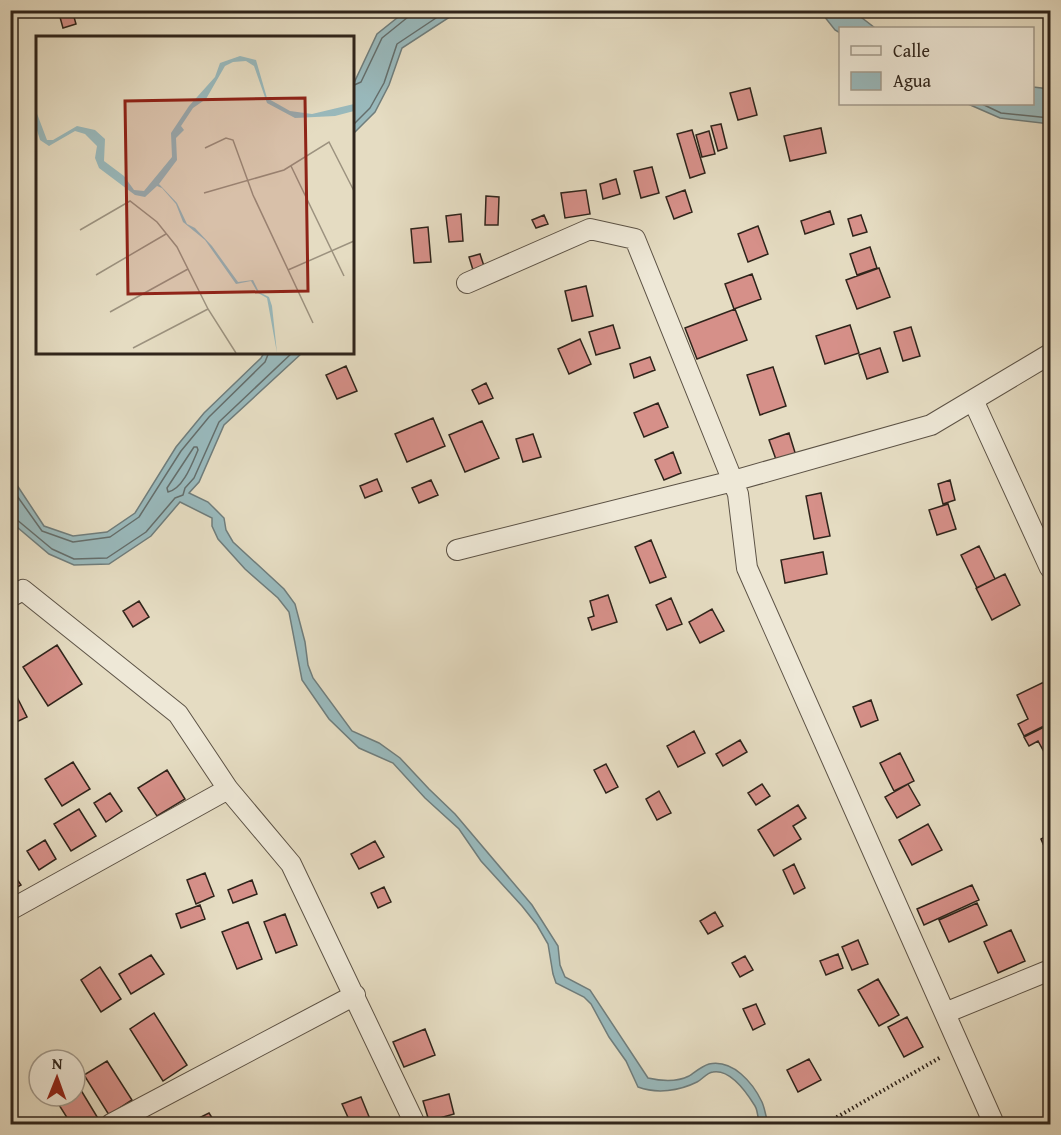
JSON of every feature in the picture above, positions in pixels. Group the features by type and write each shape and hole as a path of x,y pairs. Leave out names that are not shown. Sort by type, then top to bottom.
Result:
{"street":[{"path":"467,283 590,229 635,239 738,494 747,568 994,1125"},
{"path":"457,550 733,481 931,425 1050,354"},
{"path":"973,400 1050,568"},
{"path":"10,597 23,590 178,714 228,789 291,864 415,1125"},
{"path":"10,910 228,789"},
{"path":"945,1013 1050,970"},
{"path":"111,1125 355,995"}],"path":[{"path":"825,1125 960,1047"}],"water":[{"path":"407,10 459,11 402,48 389,85 375,112 354,133 354,83 377,34"},
{"path":"820,11 853,11 874,27 839,27 839,32"},
{"path":"1034,87 1050,89 1050,124 1000,118 970,105 1034,105"},
{"path":"263,354 301,354 224,425 199,482 189,493 208,502 224,518 226,530 233,542 284,589 295,604 313,678 352,731 379,743 400,758 455,814 532,905 558,946 560,965 565,977 590,990 648,1078 674,1080 689,1076 709,1064 726,1065 741,1074 753,1087 762,1102 768,1124 759,1124 756,1108 747,1095 732,1078 719,1072 706,1075 683,1088 660,1091 638,1087 626,1061 609,1037 591,1004 584,997 556,983 548,944 537,925 481,861 459,829 425,798 393,763 359,748 329,719 302,680 289,612 278,598 245,569 218,539 212,526 212,518 180,502 151,536 109,564 74,565 49,554 11,522 11,476 44,526 73,536 107,532 135,513 176,447 204,413"}],"building":[{"path":"58,10 72,10 76,24 63,28"},
{"path":"750,88 757,115 738,120 730,93"},
{"path":"721,124 727,148 718,151 711,126"},
{"path":"821,128 826,153 790,161 784,136"},
{"path":"692,130 705,173 690,178 677,134"},
{"path":"709,131 715,154 702,157 696,135"},
{"path":"652,167 659,193 641,198 634,171"},
{"path":"616,179 620,194 603,199 600,184"},
{"path":"586,190 590,214 565,218 561,193"},
{"path":"685,190 692,212 674,219 666,197"},
{"path":"486,196 499,197 498,225 485,225"},
{"path":"830,211 834,224 805,234 801,221"},
{"path":"461,214 463,241 449,242 446,216"},
{"path":"544,215 548,224 536,228 532,220"},
{"path":"861,215 867,232 853,236 848,219"},
{"path":"758,226 768,254 748,262 738,234"},
{"path":"428,227 431,262 414,263 411,229"},
{"path":"870,247 877,268 857,275 850,254"},
{"path":"480,254 484,266 473,270 469,257"},
{"path":"879,268 890,297 857,309 846,280"},
{"path":"752,274 761,299 734,309 725,284"},
{"path":"586,286 593,316 572,321 565,291"},
{"path":"735,309 747,340 697,359 685,328"},
{"path":"613,325 620,348 596,355 589,332"},
{"path":"850,325 859,353 825,364 816,336"},
{"path":"911,327 920,356 903,361 894,332"},
{"path":"580,339 591,364 569,374 558,349"},
{"path":"880,348 888,372 867,379 859,355"},
{"path":"650,357 655,370 634,378 630,364"},
{"path":"346,366 357,391 337,399 326,375"},
{"path":"773,367 786,406 760,415 747,375"},
{"path":"486,383 493,398 479,404 472,390"},
{"path":"658,403 668,427 644,437 634,413"},
{"path":"433,418 445,446 407,462 395,434"},
{"path":"482,421 499,458 465,472 449,435"},
{"path":"789,433 797,459 778,465 769,440"},
{"path":"533,434 541,457 523,462 516,439"},
{"path":"673,452 681,473 664,480 655,460"},
{"path":"377,479 382,491 365,498 360,486"},
{"path":"431,480 438,495 419,503 412,488"},
{"path":"950,480 955,500 943,504 938,484"},
{"path":"821,493 830,536 814,539 806,496"},
{"path":"948,504 956,529 937,535 929,510"},
{"path":"651,540 666,577 650,583 635,547"},
{"path":"979,546 995,579 977,588 961,555"},
{"path":"823,552 827,574 785,583 781,560"},
{"path":"1005,574 1020,605 992,620 976,588"},
{"path":"608,595 617,622 592,630 588,618 594,616 590,601"},
{"path":"671,598 682,624 667,630 656,605"},
{"path":"139,601 149,617 133,627 123,611"},
{"path":"712,609 724,631 700,643 689,622"},
{"path":"57,645 82,684 48,706 23,667"},
{"path":"1044,682 1050,697 1050,723 1024,736 1018,724 1028,719 1017,695"},
{"path":"17,697 27,717 10,725 10,700"},
{"path":"871,700 878,720 861,727 853,707"},
{"path":"1050,724 1050,763 1038,741 1029,746 1024,737"},
{"path":"694,731 705,753 678,767 667,746"},
{"path":"740,740 747,752 723,766 716,754"},
{"path":"900,753 914,781 894,791 880,763"},
{"path":"73,762 90,789 62,806 45,779"},
{"path":"606,764 618,787 606,793 594,770"},
{"path":"167,770 185,799 157,816 138,788"},
{"path":"762,784 770,796 756,805 748,793"},
{"path":"908,784 920,805 897,818 885,797"},
{"path":"659,791 671,813 657,820 646,799"},
{"path":"110,793 122,811 106,822 94,803"},
{"path":"798,805 806,818 793,826 801,839 774,856 758,830"},
{"path":"79,809 96,836 71,851 54,824"},
{"path":"928,824 942,850 912,865 899,840"},
{"path":"1050,834 1050,854 1048,855 1041,839"},
{"path":"45,840 56,859 39,870 27,851"},
{"path":"375,841 384,857 359,869 351,854"},
{"path":"794,864 805,888 794,894 783,870"},
{"path":"10,869 21,885 10,891"},
{"path":"205,873 214,896 196,904 187,880"},
{"path":"252,880 257,894 233,903 228,890"},
{"path":"972,885 979,900 924,925 917,909"},
{"path":"384,887 391,902 378,908 371,893"},
{"path":"977,903 987,925 949,942 939,920"},
{"path":"200,905 205,919 181,928 176,914"},
{"path":"715,912 723,926 708,934 700,921"},
{"path":"285,914 297,945 276,953 264,922"},
{"path":"248,922 262,959 237,969 222,932"},
{"path":"1011,930 1025,961 998,973 984,942"},
{"path":"858,940 868,964 852,970 842,947"},
{"path":"838,954 843,968 826,975 820,961"},
{"path":"151,955 164,974 131,994 119,974"},
{"path":"745,956 753,970 740,977 732,963"},
{"path":"100,967 121,999 101,1012 81,980"},
{"path":"878,979 899,1015 879,1026 858,990"},
{"path":"756,1004 765,1024 753,1030 743,1009"},
{"path":"154,1013 187,1065 163,1081 130,1029"},
{"path":"907,1017 923,1047 904,1057 888,1027"},
{"path":"425,1029 435,1055 404,1067 393,1042"},
{"path":"809,1059 821,1080 798,1092 787,1070"},
{"path":"107,1061 132,1100 109,1115 87,1080 87,1073"},
{"path":"449,1094 454,1114 429,1121 423,1101"},
{"path":"361,1097 372,1124 351,1124 342,1104"},
{"path":"87,1100 99,1120 92,1124 71,1124 61,1108 87,1108"},
{"path":"209,1113 216,1124 187,1124"}]}
